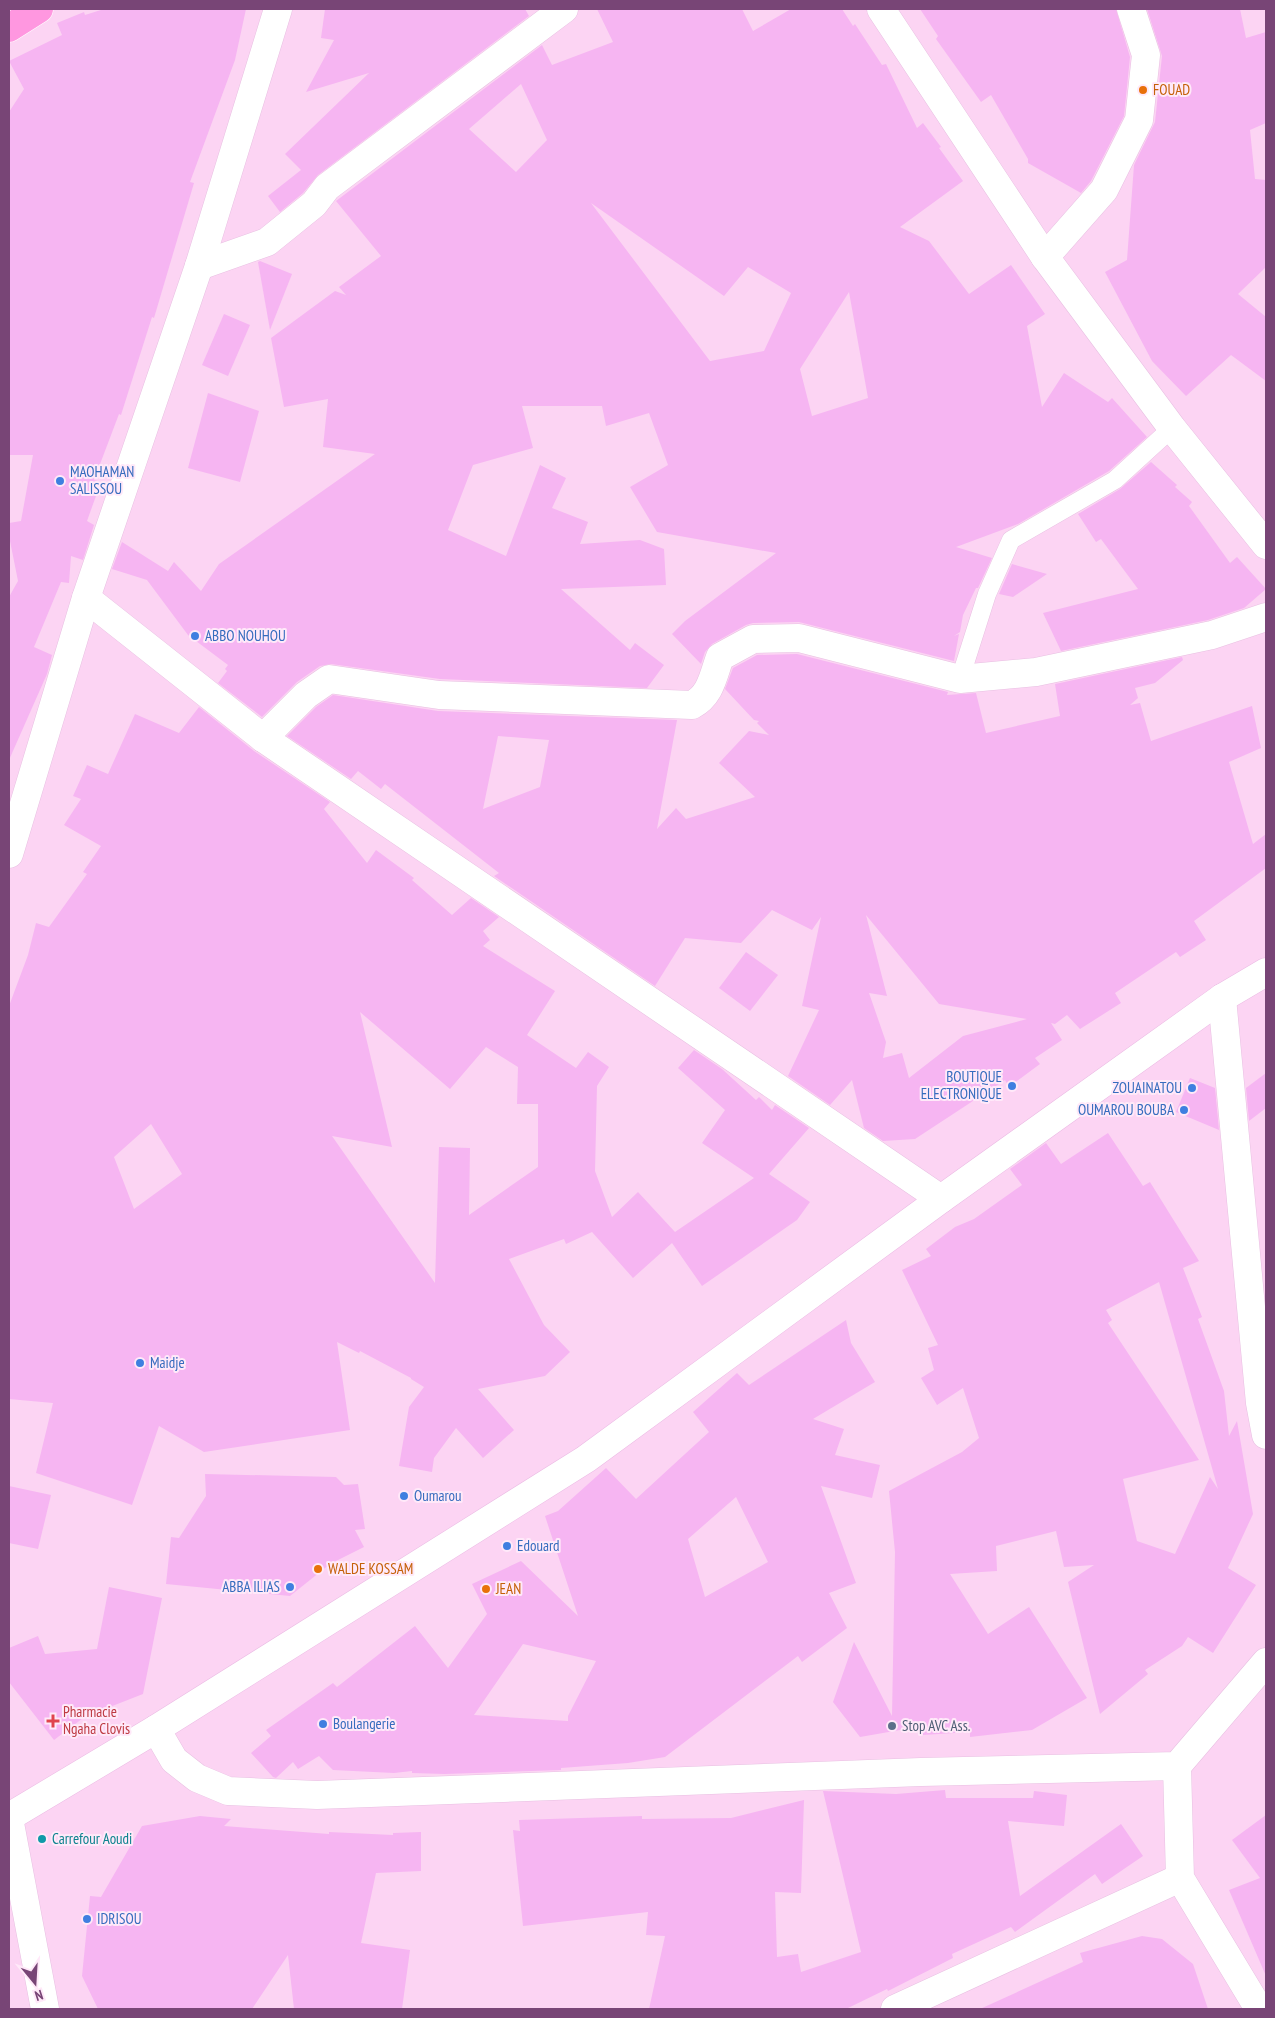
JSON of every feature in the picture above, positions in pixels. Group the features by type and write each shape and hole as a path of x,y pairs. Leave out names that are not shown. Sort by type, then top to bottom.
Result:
{"main road":[{"path":"9,28 39,9"}],"street":[{"path":"9,854 86,598 199,266 278,9"},
{"path":"199,266 267,242 314,204 327,187 564,9"},
{"path":"881,9 1046,257 1172,428 1266,545"},
{"path":"1046,257 1104,190 1139,120 1146,55 1131,9"},
{"path":"86,598 263,738 941,1199"},
{"path":"263,738 306,695 330,679 438,695 692,705 701,700 708,691 720,657 754,639 799,638 960,679 1036,672 1212,635 1266,617"},
{"path":"45,2009 9,1818 156,1729 586,1459 941,1199 1222,998 1266,972"},
{"path":"1222,998 1266,1435"},
{"path":"1259,2009 1180,1878 1177,1766 1266,1662"},
{"path":"156,1729 174,1760 197,1778 228,1791 316,1795 921,1772 1177,1766"},
{"path":"895,2009 1180,1878"}],"lane":[{"path":"960,679 987,594 1011,540 1115,480 1172,428"}],"shaded area":[{"path":"9,9 1266,9 1266,2009 9,2009"}],"building":[{"path":"104,9 246,9 235,60 190,182 194,183 154,318 152,317 121,415 119,414 94,480 101,482 87,521 94,525 83,560 71,556 69,583 61,582 34,647 52,655 47,674 9,760 9,597 18,581 9,536 9,523 21,521 33,455 9,455 9,112 24,89 9,61 62,35 57,23 84,12 85,15"},
{"path":"325,9 525,9 529,16 318,175 303,193 280,212 268,196 301,170 285,154 369,73 306,92 334,40 321,38"},
{"path":"597,9 742,9 753,31 791,9 842,9 853,26 855,24 882,65 886,64 917,128 923,123 963,181 900,227 929,241 969,294 1011,265 1045,314 1027,326 1042,407 1064,373 1108,402 1112,398 1147,437 1109,471 1018,524 956,547 992,558 963,615 960,632 954,636 959,634 954,661 799,622 753,623 746,625 712,644 705,652 701,664 672,634 685,621 776,553 657,532 630,487 668,465 649,413 606,426 602,406 522,406 533,448 473,465 448,530 506,556 540,465 566,478 552,508 588,522 580,544 640,540 664,549 666,585 561,589 630,650 635,643 664,665 647,688 440,679 331,664 320,666 297,682 262,717 218,683 227,671 225,669 228,665 188,635 147,580 112,569 122,542 168,571 174,562 201,591 219,564 375,454 323,447 328,399 284,407 271,338 335,291 346,295 339,287 381,256 336,201 542,45 552,65 613,42","holes":["521,84 547,140 516,172 469,129","591,203 724,296 748,267 791,293 764,351 710,361","849,292 868,398 812,416 800,369"]},
{"path":"920,9 1116,9 1130,57 1124,116 1091,181 1081,193 1028,163 1028,159 991,95 981,102 936,39 938,36"},
{"path":"1147,9 1240,9 1246,38 1266,32 1266,123 1250,130 1255,179 1266,180 1266,267 1238,294 1266,317 1266,381 1231,355 1186,396 1152,361 1105,272 1127,260 1134,165 1155,122 1162,56"},
{"path":"260,261 292,274 270,330 258,262"},
{"path":"224,314 250,325 228,376 202,365"},
{"path":"208,393 259,411 240,482 188,468"},
{"path":"1151,462 1177,485 1175,487 1192,502 1189,506 1230,563 1237,557 1266,589 1244,608 1208,620 1061,651 1043,613 1138,589 1101,539 1096,542 1078,514 1120,489"},
{"path":"1012,564 1047,574 1013,597 999,594"},
{"path":"797,654 948,692 947,695 976,693 986,733 1060,716 1055,684 1182,657 1183,660 1155,683 1135,688 1138,698 1130,705 1140,703 1151,741 1252,706 1261,748 1229,762 1253,844 1266,834 1266,868 1194,921 1206,940 1180,957 1176,952 1115,993 1121,1003 1080,1029 1067,1015 1055,1024 1051,1023 1062,1040 1035,1058 1040,1064 1009,1087 1005,1080 915,1139 883,1141 864,1128 852,1080 830,1105 788,1076 819,1010 802,1006 821,917 812,930 772,910 741,943 685,938 655,986 494,876 499,873 385,784 381,789 358,771 351,779 287,736 316,707 333,695 438,711 677,720 657,829 676,808 686,819 755,797 719,763 749,731 769,735 757,723 759,721 754,720 725,689 733,668 757,655","holes":["498,736 549,740 540,787 483,809","866,915 939,1004 1027,1019 963,1036 909,1078 902,1053 883,1058 886,1042 869,993 887,996"]},
{"path":"199,707 254,751 330,802 324,809 367,863 376,850 414,878 412,880 452,915 471,898 499,917 483,931 490,940 483,946 555,991 527,1035 576,1068 588,1052 609,1067 597,1086 595,1171 612,1217 638,1192 675,1232 754,1178 702,1143 725,1110 678,1068 694,1050 722,1069 756,1100 759,1097 772,1110 775,1105 809,1128 769,1174 810,1202 797,1220 702,1286 672,1243 633,1278 592,1232 566,1244 564,1239 509,1259 544,1325 570,1352 545,1376 478,1389 514,1430 483,1458 456,1428 434,1458 432,1472 399,1466 409,1407 424,1387 360,1351 359,1353 337,1342 350,1430 204,1452 159,1426 132,1505 36,1473 53,1403 9,1399 9,1006 28,955 36,923 49,927 87,874 83,872 101,846 64,825 81,799 73,796 87,765 108,774 135,714 179,733","holes":["360,1012 450,1089 486,1047 518,1067 517,1104 538,1104 538,1167 469,1215 470,1148 439,1147 435,1283 332,1136 392,1147","151,1124 182,1174 134,1209 114,1157"]},
{"path":"746,952 778,975 750,1011 719,988"},
{"path":"1266,1073 1266,1108 1249,1121 1246,1088"},
{"path":"1190,1078 1215,1088 1219,1130 1176,1112"},
{"path":"1108,1133 1143,1186 1150,1182 1199,1261 1183,1268 1202,1317 1198,1319 1224,1391 1229,1436 1237,1421 1253,1514 1228,1568 1256,1585 1213,1653 1188,1637 1182,1646 1145,1670 1148,1674 1100,1714 1068,1582 1094,1565 1064,1567 1056,1531 996,1546 997,1571 950,1574 988,1634 1029,1607 1087,1698 1032,1730 970,1737 970,1732 923,1735 923,1726 860,1737 833,1702 854,1642 892,1716 895,1552 889,1491 962,1452 979,1438 963,1388 937,1405 921,1378 934,1370 928,1348 938,1345 902,1270 931,1256 926,1249 955,1227 974,1219 1022,1185 1010,1169 1046,1143 1061,1164","holes":["1159,1282 1218,1489 1210,1477 1175,1554 1137,1541 1123,1479 1199,1460 1108,1323 1112,1320 1106,1310"]},
{"path":"846,1320 851,1343 875,1382 813,1419 844,1429 835,1455 880,1465 872,1498 821,1486 856,1583 829,1593 847,1628 802,1662 798,1656 665,1757 628,1763 561,1768 561,1770 445,1774 412,1773 412,1771 394,1773 333,1770 319,1756 298,1769 293,1762 276,1778 251,1753 271,1736 266,1730 333,1683 337,1687 415,1626 448,1668 487,1614 472,1584 521,1561 578,1616 545,1516 558,1511 606,1468 636,1499 709,1432 693,1412 737,1373 749,1385","holes":["736,1497 768,1562 705,1597 688,1539","523,1644 596,1661 568,1716 568,1721 474,1715"]},
{"path":"205,1474 336,1477 344,1485 358,1484 365,1529 355,1530 364,1547 330,1564 290,1596 166,1584 171,1537 179,1538 206,1496"},
{"path":"9,1486 51,1495 38,1549 9,1543"},
{"path":"109,1587 162,1598 143,1694 97,1712 91,1712 54,1740 9,1682 9,1648 38,1636 45,1654 97,1649"},
{"path":"945,1790 946,1798 1033,1798 1034,1791 1067,1795 1064,1826 1008,1821 1020,1896 1121,1824 1143,1856 1102,1884 1095,1874 1015,1932 1011,1927 952,1954 953,1958 888,1991 887,1989 846,2009 649,2009 665,1936 646,1935 648,1912 523,1926 513,1830 520,1831 519,1820 642,1816 642,1819 731,1818 804,1800 801,1893 775,1892 777,1957 798,1954 801,1972 861,1952 823,1791 896,1794"},
{"path":"1266,1815 1266,1976 1229,1890 1260,1878 1232,1840"},
{"path":"200,1816 231,1819 224,1826 329,1834 329,1832 393,1835 393,1833 421,1832 421,1871 376,1873 361,1943 410,1950 402,2009 294,2009 288,1955 252,2009 98,2009 82,1976 90,1896 101,1897 142,1826"},
{"path":"1142,1936 1162,1939 1193,1964 1208,2009 980,2009 1083,1962 1080,1953"}],"place":[{"name":"FOUAD","path":"1143,90"},
{"name":"MAOHAMAN SALISSOU","path":"60,481"},
{"name":"ABBO NOUHOU","path":"195,636"},
{"name":"BOUTIQUE ELECTRONIQUE","path":"1012,1086"},
{"name":"ZOUAINATOU","path":"1192,1088"},
{"name":"OUMAROU BOUBA","path":"1184,1110"},
{"name":"Maidje","path":"140,1363"},
{"name":"Oumarou","path":"404,1496"},
{"name":"Edouard","path":"507,1546"},
{"name":"WALDE KOSSAM","path":"318,1569"},
{"name":"ABBA ILIAS","path":"290,1587"},
{"name":"JEAN","path":"486,1589"},
{"name":"Pharmacie Ngaha Clovis","path":"53,1721"},
{"name":"Boulangerie","path":"323,1724"},
{"name":"Stop AVC Ass.","path":"892,1726"},
{"name":"Carrefour Aoudi","path":"42,1839"},
{"name":"IDRISOU","path":"87,1919"}]}
